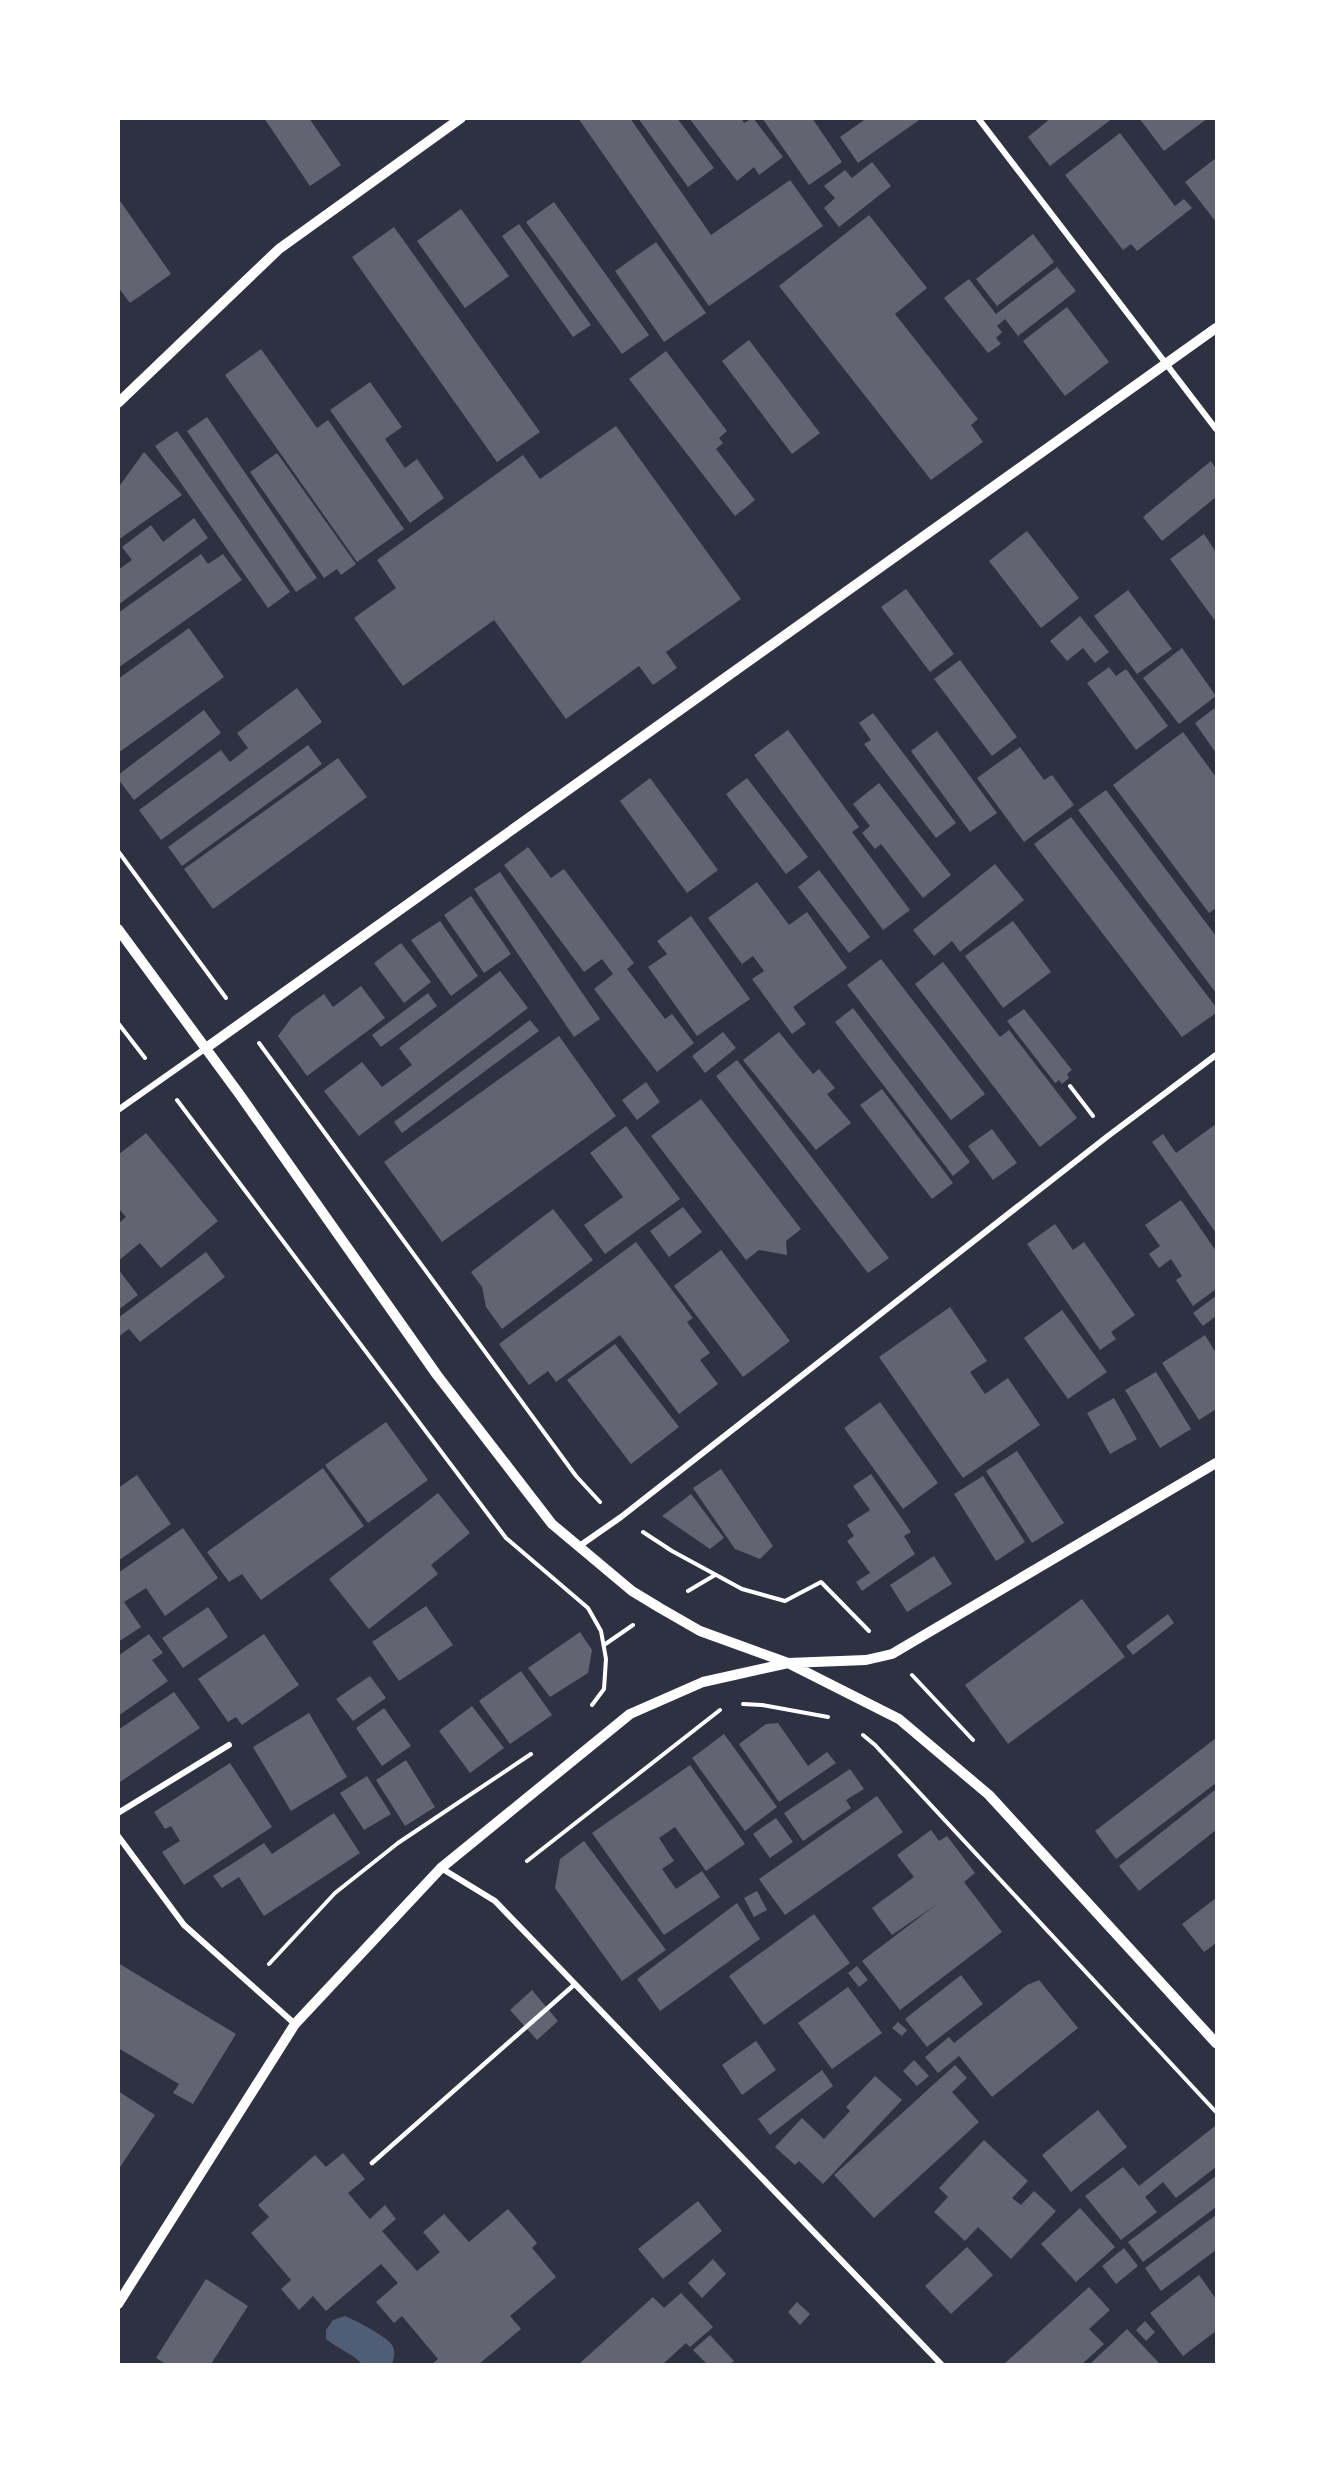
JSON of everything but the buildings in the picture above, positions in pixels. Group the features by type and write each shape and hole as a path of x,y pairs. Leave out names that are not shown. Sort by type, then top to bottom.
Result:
{"street":[{"path":"118,403 279,249 461,118"},
{"path":"978,118 1216,429"},
{"path":"118,1110 1216,328"},
{"path":"118,929 206,1048 437,1375 552,1524 632,1591 680,1620 700,1631 788,1664 899,1719 989,1795 1216,2043"},
{"path":"578,1547 621,1517 1108,1136 1216,1055"},
{"path":"118,2304 295,2024 441,1868 630,1714 703,1683 788,1664 866,1660 892,1654 1216,1463"},
{"path":"118,1814 228,1745"},
{"path":"118,1836 184,1925 295,2024"},
{"path":"441,1868 495,1900 941,2364"}],"lane":[{"path":"372,2163 575,1984"}],"path":[{"path":"118,851 576,1476 598,1500 672,1551 742,1589 785,1601 821,1582 892,1654"},
{"path":"118,1023 506,1538 588,1608 601,1631 606,1659 604,1689 587,1712"},
{"path":"1070,1086 1108,1136"},
{"path":"526,1861 727,1704"},
{"path":"739,1704 762,1705 831,1718"},
{"path":"859,1732 883,1753 1216,2112"},
{"path":"251,1984 335,1893 398,1843 537,1750"}],"water":[{"path":"345,2316 389,2341 394,2350 392,2364 362,2364 326,2339 326,2330 333,2320"}]}
